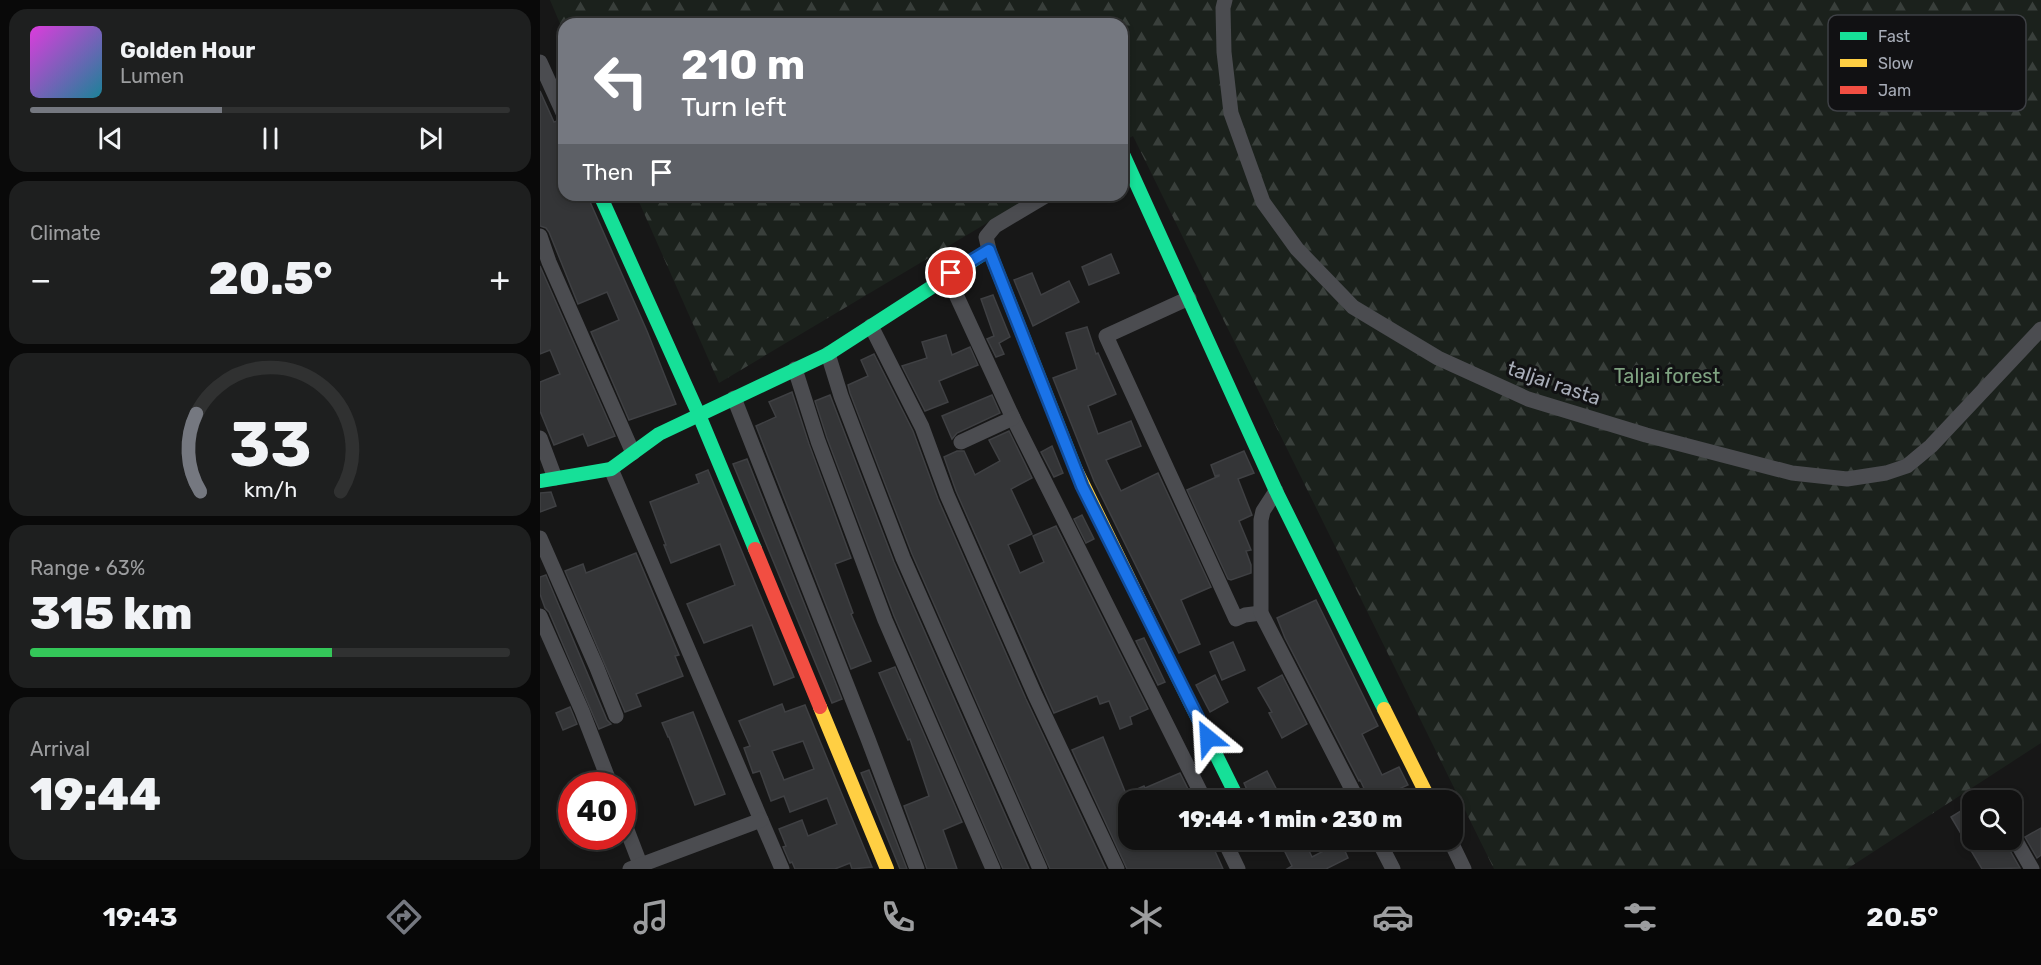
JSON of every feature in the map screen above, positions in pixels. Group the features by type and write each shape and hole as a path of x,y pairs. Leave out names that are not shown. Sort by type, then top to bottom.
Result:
{"street":[{"name":"taljai rasta","path":"1225,0 1223,8 1224,52 1231,113 1263,202 1297,249 1353,307 1438,358 1528,399 1646,435 1792,473 1847,479 1876,475 1906,466 1931,446 2041,328"},
{"path":"540,62 558,102"},
{"path":"1128,165 1276,491 1425,790"},
{"path":"603,201 699,415 887,869"},
{"path":"1037,201 995,226 986,237 989,250 1082,486 1234,790"},
{"path":"540,236 549,262 633,453"},
{"path":"540,438 548,479 611,469 659,434 828,354 989,250"},
{"path":"948,275 1013,418 1199,790"},
{"path":"1190,298 1106,336 1236,620 1245,615 1261,613"},
{"path":"871,326 922,427 947,495 1035,695 1117,869"},
{"path":"828,354 841,396 903,558 1040,869"},
{"path":"795,369 818,441 885,620 993,869"},
{"path":"734,398 860,716 917,869"},
{"path":"961,442 1013,418"},
{"path":"611,469 782,869"},
{"path":"1276,491 1263,512 1261,520 1261,613 1352,790"},
{"path":"540,538 594,659 616,716"},
{"path":"540,616 582,711 606,772"},
{"path":"632,850 638,868 761,820"},
{"path":"1229,850 1236,865"},
{"path":"1383,850 1393,869"},
{"path":"1454,850 1462,868"},
{"path":"2021,850 2032,869"}],"green space":[{"name":"Taljai forest","path":"550,0 2041,0 2041,743 1969,790 1962,790 1962,794 1847,869 1494,869 1463,806 1463,790 1455,790 1133,136 1128,139 1128,18 558,18"},
{"path":"639,201 1024,201 719,383"}],"building":[{"path":"540,91 554,122 558,122 558,201 590,201 647,331 676,404 629,420 591,332 619,320 607,292 578,304 549,232 540,226"},
{"path":"1111,254 1119,273 1089,285 1082,267"},
{"path":"540,266 615,436 588,446 583,434 554,445 540,411 540,382 560,374 550,350 540,354"},
{"path":"1032,273 1041,295 1069,281 1079,302 1033,326 1014,280"},
{"path":"993,295 1010,337 999,343 1004,354 996,357 987,339 994,336 981,299"},
{"path":"1087,327 1096,354 1098,353 1116,394 1088,406 1098,434 1131,421 1141,446 1106,460 1121,491 1158,473 1211,587 1181,600 1200,644 1179,653 1094,481 1053,378 1077,369 1066,333"},
{"path":"946,335 952,355 970,347 978,365 939,381 948,402 925,411 902,366 927,358 922,342"},
{"path":"874,354 913,431 938,499 1026,699 1106,869 1050,869 912,554 850,393 848,385 868,376 861,360"},
{"path":"792,392 851,558 835,564 853,613 851,614 871,661 851,669 756,426 776,417 769,402"},
{"path":"830,395 894,562 1029,869 1003,869 894,616 815,401"},
{"path":"992,395 1000,413 957,433 952,439 942,416"},
{"path":"1009,431 1032,478 1011,489 1032,534 1008,545 1020,573 1044,562 1033,536 1056,526 1148,709 1130,717 1132,724 1120,729 1109,701 1100,704 1097,696 1054,713 956,491 944,457 957,451 964,451 975,475 1000,461 989,440"},
{"path":"1052,446 1063,473 1054,477 1041,452"},
{"path":"1244,451 1254,473 1238,479 1252,515 1239,521 1251,550 1246,551 1251,573 1231,580 1228,579 1187,490 1219,476 1215,476 1211,465"},
{"path":"747,459 842,699 832,703 733,464"},
{"path":"708,470 794,677 774,685 752,625 704,643 687,604 735,585 720,544 671,563 650,502 699,483 696,475"},
{"path":"551,492 556,506 540,512 540,493"},
{"path":"1082,515 1094,539 1086,543 1074,519"},
{"path":"636,553 679,655 675,656 683,676 636,694 641,706 625,712 565,571 583,564 586,573"},
{"path":"546,575 607,720 611,724 599,729 540,594 540,577"},
{"path":"1316,600 1378,726 1362,734 1382,775 1399,767 1408,785 1397,790 1365,790 1285,638 1277,618"},
{"path":"1144,638 1165,682 1158,685 1136,641"},
{"path":"1233,642 1245,670 1222,680 1210,652"},
{"path":"895,667 962,822 943,830 957,869 927,869 904,806 929,796 910,739 908,740 879,673"},
{"path":"1215,675 1228,702 1210,712 1196,685"},
{"path":"1282,675 1307,724 1282,738 1269,713 1272,712 1258,688"},
{"path":"782,704 785,712 805,705 872,867 852,869 850,863 835,869 795,869 783,847 786,846 779,829 802,820 808,836 837,824 827,798 790,812 784,796 771,801 760,771 753,773 744,748 750,746 739,721","holes":["803,741 814,769 784,780 772,751"]},
{"path":"570,707 577,724 563,730 556,713"},
{"path":"693,712 725,794 695,805 662,723"},
{"path":"1103,737 1124,790 1118,790 1118,850 1072,750"},
{"path":"869,770 907,869 900,869 861,773"},
{"path":"1267,771 1277,790 1247,790 1244,783"},
{"path":"1180,773 1188,790 1135,790 1144,786 1145,788"},
{"path":"1962,810 1962,835 1951,817"},
{"path":"2041,828 2041,855 2037,858 2025,837"},
{"path":"1118,850 1214,850 1223,869 1127,869"},
{"path":"1284,850 1309,850 1312,857 1326,850 1344,850 1348,858 1326,869 1287,869 1292,866"},
{"path":"1971,850 2010,850 2020,868 1982,869"}],"traffic: fast":[{"path":"1128,165 1276,491 1384,709"},
{"path":"603,201 699,415 755,549"},
{"path":"540,481 611,469 659,434 828,354 989,250 1076,470"},
{"path":"1156,634 1234,790"}],"traffic: slow":[{"path":"1076,470 1156,634"},
{"path":"820,707 887,869"},
{"path":"1384,709 1424,790"}],"traffic: jam":[{"path":"755,549 820,707"}],"route":[{"path":"951,273 989,250 1082,486 1208,738"}]}
